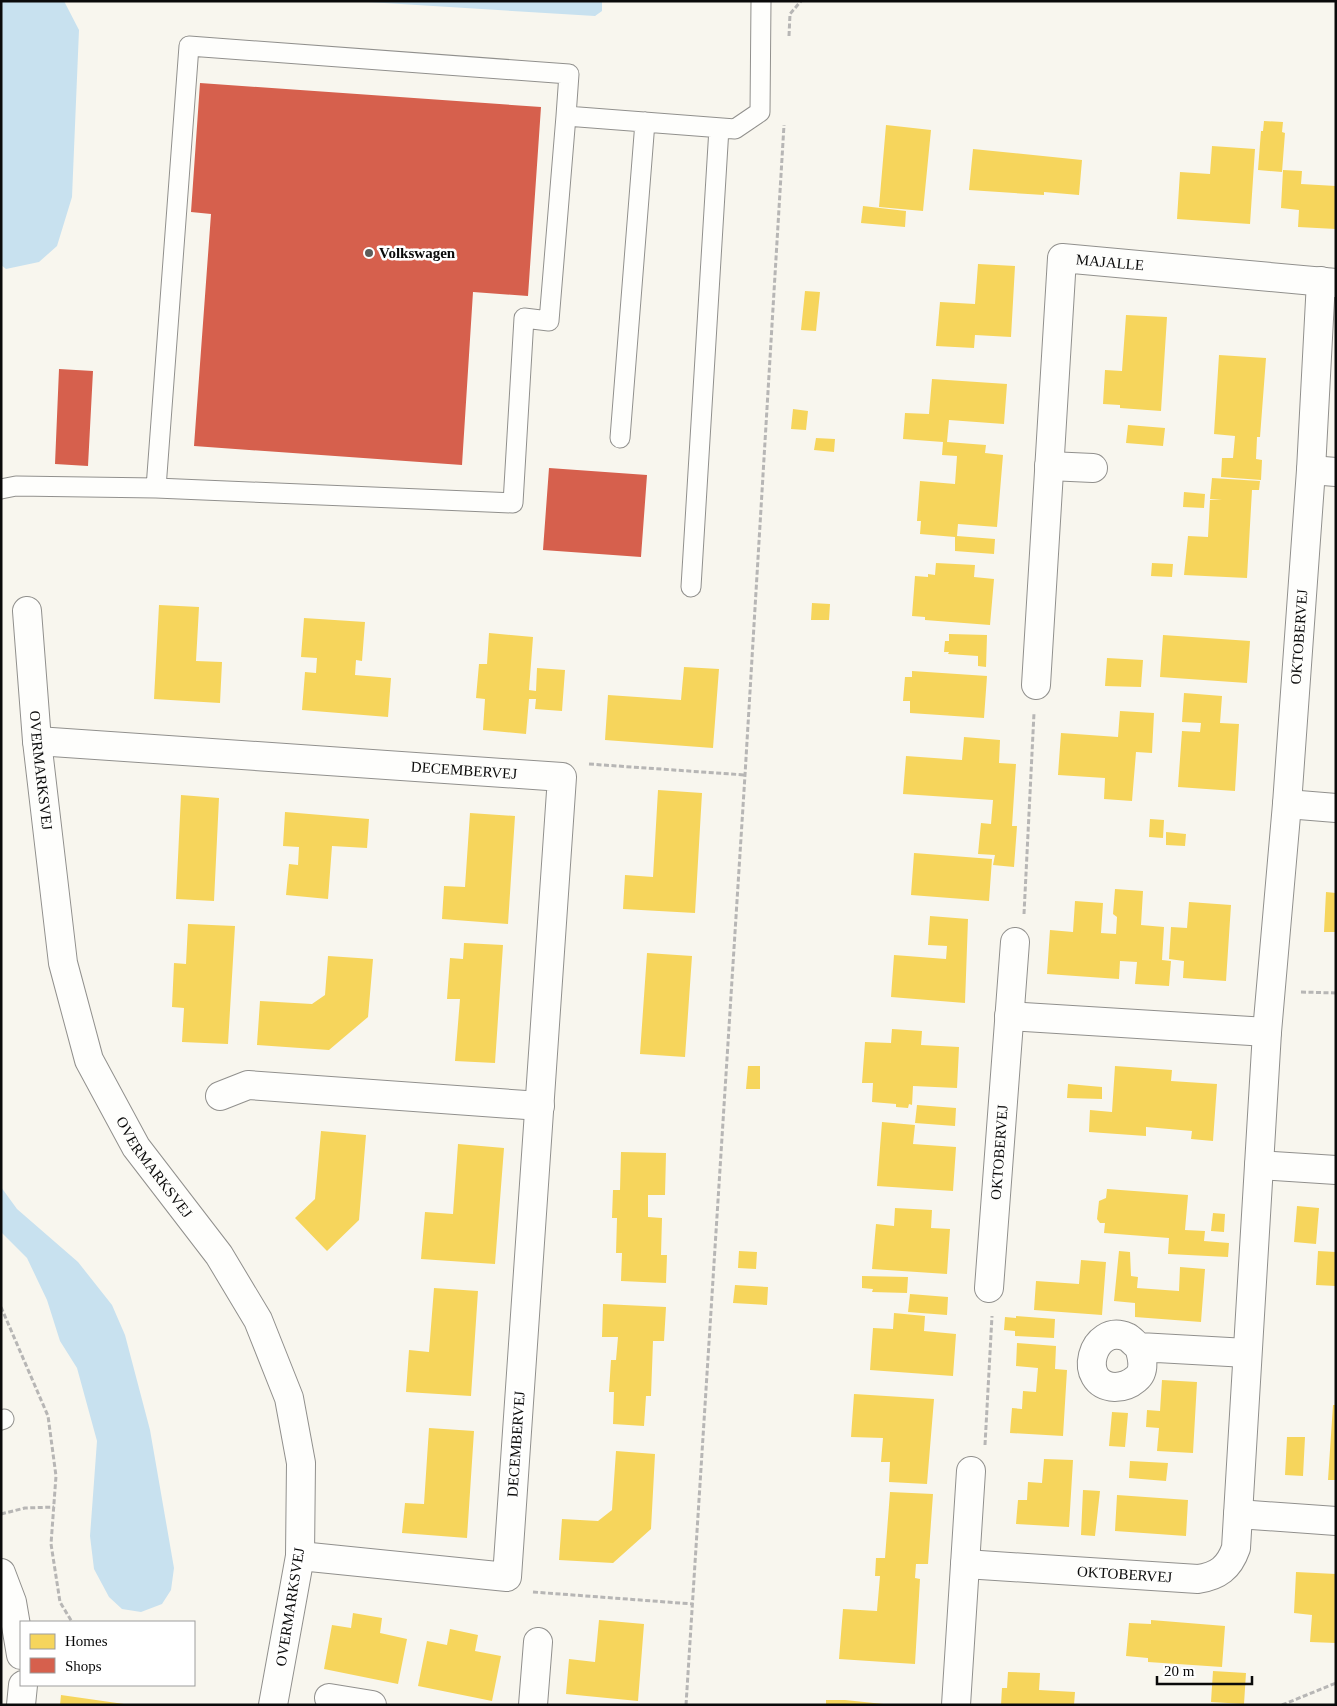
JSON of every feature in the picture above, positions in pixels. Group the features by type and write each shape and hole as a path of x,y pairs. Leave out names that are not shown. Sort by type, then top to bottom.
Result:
{"street":[{"name":"MAJALLE","path":"1036,685 1062,258 1328,282"},
{"name":"OKTOBERVEJ","path":"965,1564 1198,1579 1213,1576 1225,1568 1232,1559 1236,1548 1267,1032 1288,804 1324,471 1328,282"},
{"path":"1049,466 1093,468"},
{"name":"OVERMARKSVEJ","path":"26,611 37,741 63,963 89,1060 136,1147 219,1255 258,1320 289,1398 301,1463 300,1556 274,1705"},
{"name":"DECEMBERVEJ","path":"37,741 562,777 507,1576"},
{"path":"1288,804 1336,808"},
{"name":"OKTOBERVEJ","path":"989,1288 1015,942"},
{"path":"1009,1016 1267,1032"},
{"path":"220,1096 248,1085 540,1106"},
{"path":"1259,1165 1336,1170"},
{"path":"1139,1347 1247,1353"},
{"path":"956,1705 971,1471"},
{"path":"1238,1514 1336,1522"},
{"path":"300,1556 507,1576"},
{"path":"1,1573 12,1602 20,1648"},
{"path":"533,1705 538,1642"},
{"path":"21,1705 23,1686"},
{"path":"329,1698 372,1705"}],"lane":[{"path":"566,116 735,129 760,112 761,1"},
{"path":"1,489 16,486 156,488 513,503 524,318 548,321 569,74 189,46 156,488"},
{"path":"620,438 645,122"},
{"path":"691,587 719,128"}],"path":[{"path":"788,44 790,14 801,1"},
{"path":"686,1705 746,775 784,123"},
{"path":"1015,942 1024,928 1036,685"},
{"path":"562,777 585,763 746,775"},
{"path":"971,1471 985,1457 993,1321 989,1288"},
{"path":"1,1307 48,1416 56,1476 52,1544 60,1602 71,1621"},
{"path":"1,1514 25,1508 54,1507"},
{"path":"507,1576 535,1593 693,1604"},
{"path":"1282,1705 1336,1683"}],"water":[{"path":"1,1 64,1 79,30 72,197 57,246 39,262 6,269 1,265"},
{"path":"352,1 602,1 602,11 595,16"},
{"path":"1,1187 17,1209 78,1262 112,1305 125,1335 150,1430 174,1568 171,1590 162,1604 141,1612 122,1609 109,1597 94,1569 90,1536 97,1441 77,1368 60,1341 47,1300 27,1258 1,1232"}],"building: Homes":[{"path":"1264,121 1283,122 1282,132 1285,133 1282,172 1258,170 1261,131 1263,131"},
{"path":"886,125 931,130 923,211 879,207"},
{"path":"1212,146 1255,149 1250,224 1177,219 1180,172 1210,174"},
{"path":"973,149 1082,160 1079,195 1044,192 1044,195 969,190"},
{"path":"1283,170 1302,171 1301,184 1336,186 1336,229 1298,227 1299,210 1281,208"},
{"path":"863,206 906,211 905,227 861,223"},
{"path":"978,264 1015,266 1011,337 975,335 974,348 936,346 940,302 975,304"},
{"path":"805,291 820,292 816,331 801,330"},
{"path":"1126,315 1167,317 1161,411 1120,408 1120,405 1103,404 1105,370 1122,371"},
{"path":"1219,355 1266,358 1260,437 1257,437 1256,459 1262,460 1261,480 1221,477 1222,458 1233,458 1235,436 1214,434"},
{"path":"932,379 1007,384 1004,424 949,420 947,442 986,445 985,453 1003,455 997,527 958,524 957,536 995,539 994,554 955,551 955,537 920,534 921,521 917,521 920,481 955,484 957,456 942,455 943,442 903,439 905,413 929,414"},
{"path":"793,409 808,411 806,430 791,429"},
{"path":"1128,425 1165,428 1163,446 1126,443"},
{"path":"816,438 835,439 834,452 814,450"},
{"path":"1212,478 1260,481 1259,490 1252,490 1247,578 1184,575 1188,536 1208,537 1210,500 1222,500 1210,499"},
{"path":"1184,492 1205,494 1204,508 1183,507"},
{"path":"936,563 975,565 974,577 994,579 990,625 925,620 925,617 912,616 915,576 928,577 928,574 935,575"},
{"path":"1152,563 1173,564 1172,577 1151,576"},
{"path":"812,603 830,604 829,620 811,620"},
{"path":"159,605 199,607 196,661 222,662 220,703 154,699"},
{"path":"304,618 365,622 362,661 356,660 355,675 391,678 388,717 302,710 305,672 316,673 317,658 301,657"},
{"path":"489,633 533,637 529,690 536,691 537,668 565,670 562,711 535,709 536,699 529,699 526,734 483,730 485,699 476,698 479,664 487,664"},
{"path":"949,634 987,635 986,667 978,666 978,656 948,654 949,652 944,652 945,641 949,641"},
{"path":"1163,635 1250,641 1247,683 1160,677"},
{"path":"1107,658 1143,660 1141,687 1105,686"},
{"path":"684,667 719,669 713,748 605,740 608,695 681,700"},
{"path":"912,671 987,676 984,718 910,713 910,701 903,701 905,677 912,677"},
{"path":"1184,693 1222,696 1220,723 1239,724 1235,791 1178,787 1182,731 1200,732 1201,723 1182,722"},
{"path":"1120,711 1154,713 1152,753 1136,752 1132,801 1104,799 1105,778 1058,775 1061,733 1118,737"},
{"path":"964,737 1000,740 999,763 1016,764 1012,826 1017,826 1014,867 993,865 995,855 978,854 981,823 991,824 993,800 903,794 906,756 962,760"},
{"path":"658,790 702,793 695,913 623,909 625,875 653,877"},
{"path":"181,795 219,798 214,901 176,899"},
{"path":"285,812 369,819 367,848 332,846 328,899 286,895 289,864 298,865 299,847 283,846"},
{"path":"470,813 515,816 508,924 442,919 444,886 465,887"},
{"path":"1150,819 1164,820 1163,838 1149,837"},
{"path":"1166,832 1186,834 1185,846 1166,845"},
{"path":"914,853 992,859 989,901 911,895"},
{"path":"1115,889 1143,891 1141,925 1164,927 1162,960 1171,961 1169,986 1135,984 1137,962 1120,961 1119,979 1047,974 1050,930 1073,932 1075,901 1103,903 1101,933 1116,934 1117,917 1113,914"},
{"path":"1326,892 1336,893 1336,932 1324,932"},
{"path":"1189,902 1231,905 1226,981 1183,978 1184,961 1169,959 1171,927 1187,928"},
{"path":"930,916 968,919 965,1003 891,997 894,955 946,959 947,946 928,945"},
{"path":"188,924 235,926 228,1044 182,1042 184,1008 172,1007 174,963 186,964"},
{"path":"464,943 503,945 495,1063 455,1061 460,999 447,999 450,958 463,959"},
{"path":"647,953 692,956 685,1057 640,1054"},
{"path":"328,956 373,959 368,1017 329,1050 257,1045 260,1001 312,1004 325,995"},
{"path":"892,1029 922,1031 921,1045 959,1047 957,1088 913,1086 912,1105 909,1104 908,1108 896,1107 896,1104 872,1102 873,1083 862,1083 865,1042 891,1043"},
{"path":"748,1066 760,1066 760,1089 746,1089"},
{"path":"1115,1066 1172,1070 1171,1081 1217,1084 1213,1141 1191,1139 1192,1131 1146,1127 1146,1136 1089,1132 1090,1110 1112,1112"},
{"path":"1068,1084 1102,1087 1102,1099 1067,1098"},
{"path":"917,1105 956,1108 955,1126 915,1123"},
{"path":"882,1122 915,1125 913,1144 956,1147 953,1191 877,1186"},
{"path":"321,1131 366,1135 359,1220 327,1251 295,1218 315,1199"},
{"path":"458,1144 504,1148 495,1264 421,1259 425,1212 453,1214"},
{"path":"621,1152 666,1153 665,1195 648,1195 648,1217 662,1218 661,1255 667,1255 666,1283 621,1281 622,1253 616,1253 617,1218 612,1218 613,1190 620,1190"},
{"path":"1107,1189 1188,1195 1185,1230 1205,1231 1204,1241 1229,1243 1228,1257 1168,1254 1169,1238 1104,1233 1105,1223 1100,1223 1097,1219 1099,1201 1106,1198"},
{"path":"1297,1206 1319,1208 1316,1244 1294,1242"},
{"path":"895,1208 932,1210 931,1228 950,1229 947,1274 872,1269 876,1224 894,1226"},
{"path":"1213,1213 1225,1214 1224,1232 1211,1231"},
{"path":"739,1251 757,1252 756,1269 738,1268"},
{"path":"1119,1251 1130,1252 1131,1276 1138,1277 1137,1288 1179,1291 1180,1267 1205,1269 1201,1322 1135,1317 1135,1303 1114,1301"},
{"path":"1318,1251 1336,1252 1336,1286 1316,1285"},
{"path":"1081,1260 1106,1262 1102,1315 1034,1310 1036,1281 1079,1284"},
{"path":"862,1276 908,1277 907,1293 872,1292 873,1289 862,1288"},
{"path":"735,1285 768,1287 767,1305 733,1303"},
{"path":"434,1288 478,1291 471,1396 406,1392 409,1350 429,1352"},
{"path":"910,1294 948,1297 947,1315 908,1312"},
{"path":"603,1304 666,1307 664,1341 653,1341 651,1396 646,1396 644,1426 613,1424 614,1392 609,1392 611,1360 616,1360 618,1337 602,1337"},
{"path":"894,1313 925,1316 924,1331 956,1334 953,1376 870,1370 873,1328 893,1329"},
{"path":"1016,1316 1055,1319 1054,1338 1015,1336 1015,1331 1004,1330 1005,1317 1016,1318"},
{"path":"1017,1343 1056,1346 1055,1369 1067,1370 1063,1436 1010,1433 1012,1408 1022,1409 1023,1391 1036,1392 1038,1368 1016,1366"},
{"path":"1162,1380 1197,1382 1193,1453 1157,1451 1159,1428 1146,1427 1147,1410 1160,1411"},
{"path":"854,1394 934,1399 927,1484 889,1482 890,1462 881,1462 883,1438 851,1437"},
{"path":"1333,1405 1336,1405 1336,1480 1328,1480"},
{"path":"1112,1412 1128,1413 1125,1447 1109,1446"},
{"path":"429,1428 474,1431 467,1538 402,1533 405,1503 424,1504"},
{"path":"1287,1437 1305,1437 1303,1476 1285,1475"},
{"path":"616,1451 655,1454 651,1529 613,1563 559,1560 562,1519 598,1521 612,1510"},
{"path":"1044,1459 1073,1460 1069,1527 1016,1524 1018,1500 1027,1500 1028,1482 1042,1483"},
{"path":"1130,1461 1168,1463 1166,1481 1129,1478"},
{"path":"1083,1490 1100,1491 1095,1536 1081,1535"},
{"path":"890,1492 933,1494 928,1564 916,1564 915,1578 920,1579 915,1664 839,1659 843,1609 877,1611 880,1576 875,1576 876,1558 885,1558"},
{"path":"1117,1495 1188,1500 1186,1536 1115,1531"},
{"path":"1296,1572 1336,1574 1336,1643 1310,1642 1312,1615 1294,1613"},
{"path":"353,1613 382,1618 380,1633 407,1639 398,1684 324,1669 332,1625 351,1628"},
{"path":"599,1620 644,1624 638,1701 566,1694 569,1659 595,1662"},
{"path":"1151,1620 1225,1626 1222,1667 1148,1662 1148,1658 1126,1656 1129,1623 1151,1624"},
{"path":"450,1629 478,1635 475,1651 501,1656 492,1701 418,1686 427,1641 447,1645"},
{"path":"1213,1671 1246,1673 1244,1704 1211,1702"},
{"path":"1008,1672 1040,1673 1039,1690 1075,1692 1074,1705 1001,1705 1002,1688 1007,1688"},
{"path":"61,1695 124,1704 124,1705 60,1705"},
{"path":"826,1700 845,1700 893,1705 826,1705"}],"building: Shops":[{"name":"Volkswagen","path":"200,83 541,107 528,296 473,292 462,465 194,446 211,214 191,212"},
{"path":"59,369 93,371 88,466 55,464"},
{"path":"549,468 647,475 641,557 543,550"}],"place":[{"name":"Volkswagen","path":"369,253"}]}
